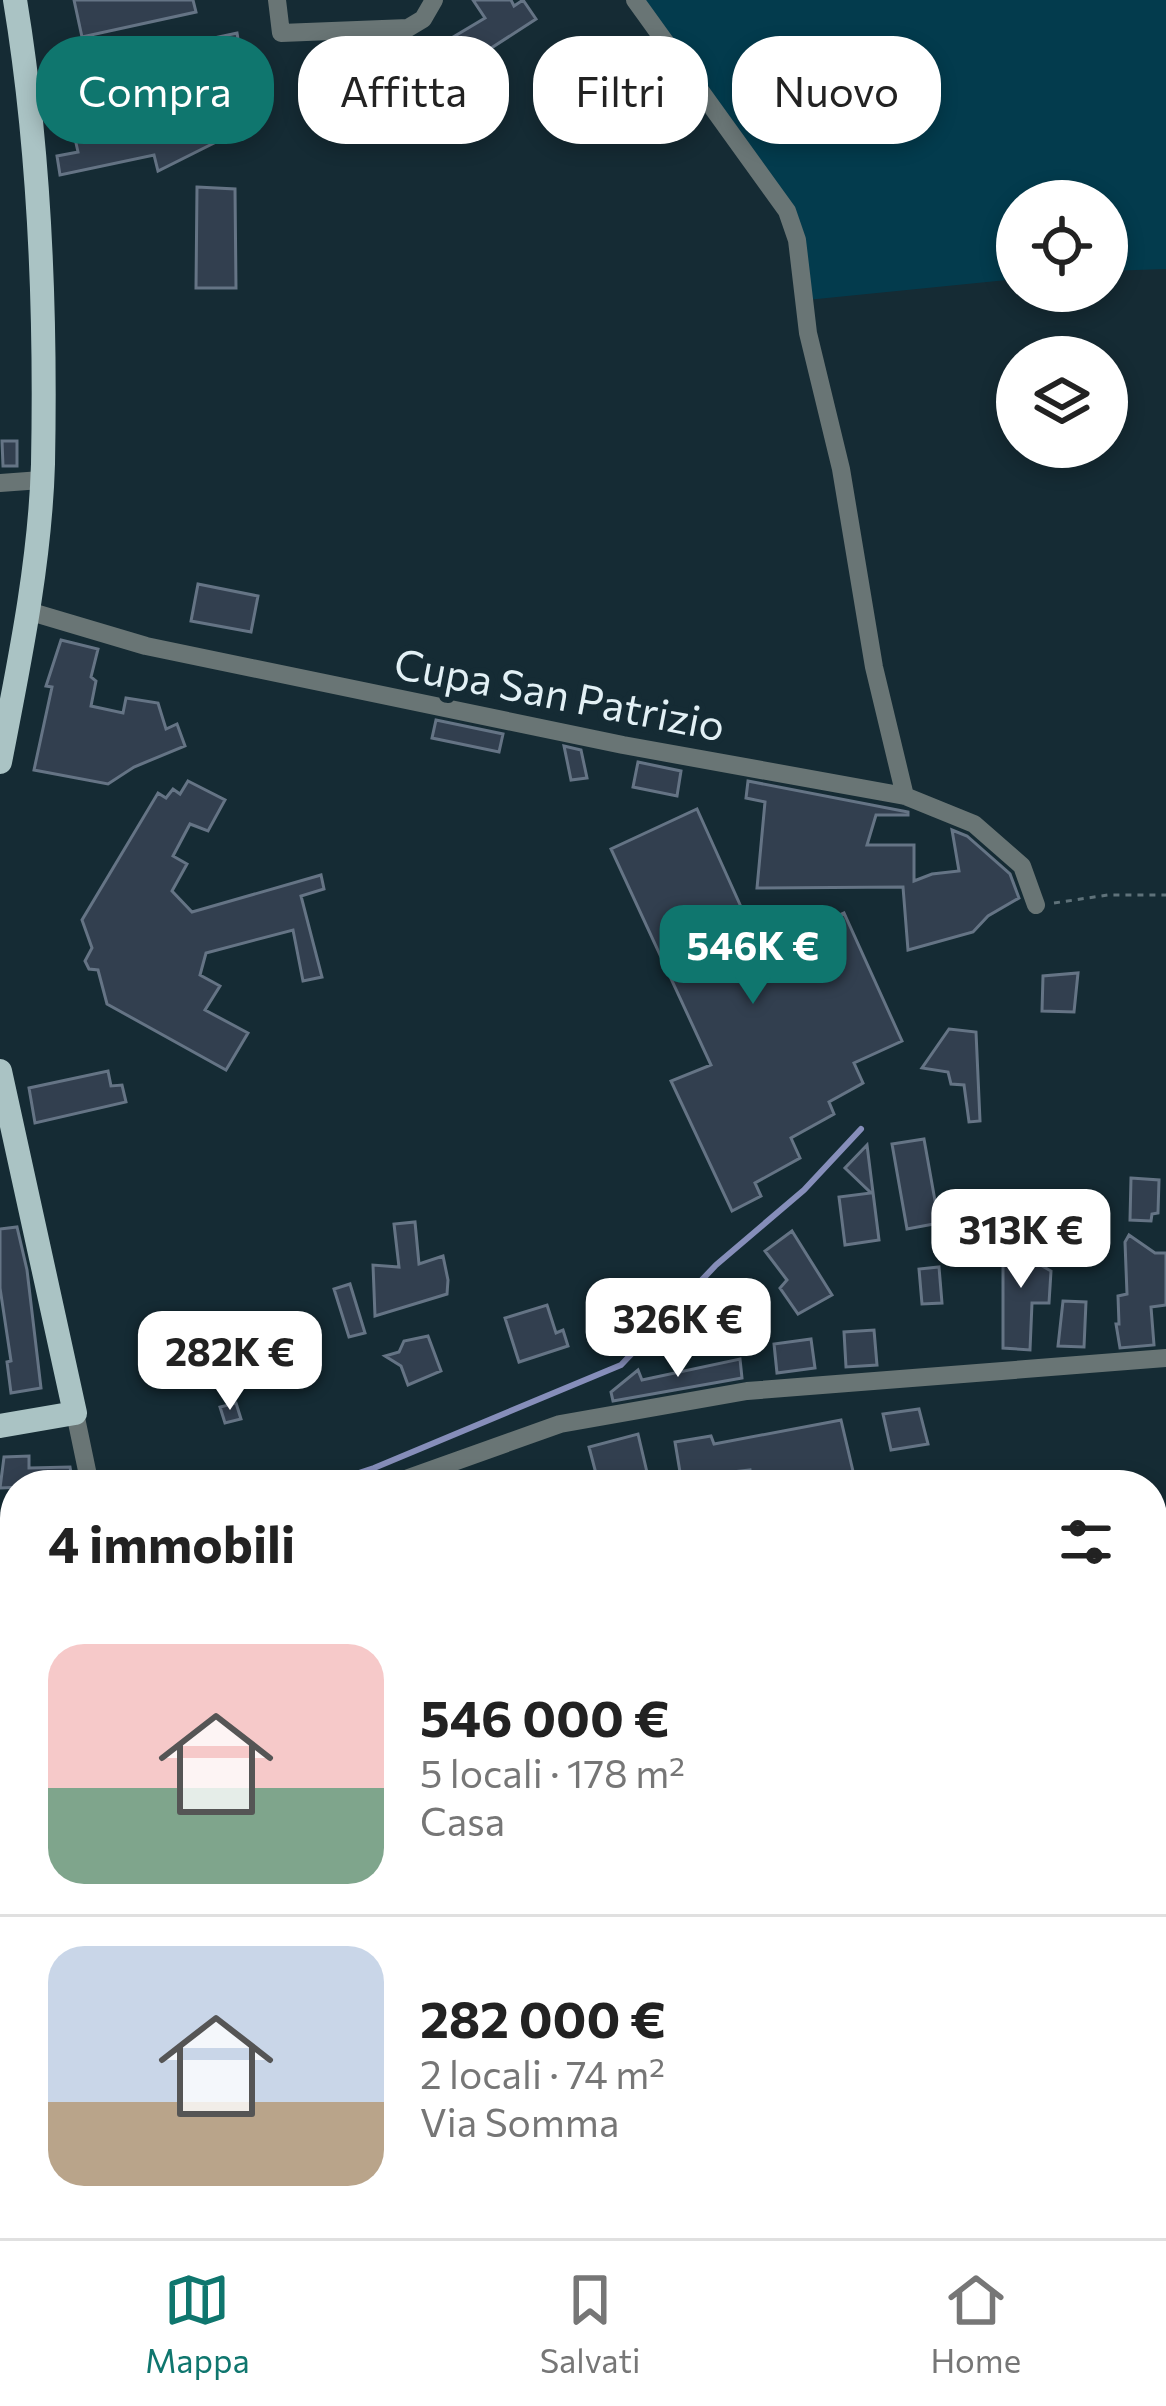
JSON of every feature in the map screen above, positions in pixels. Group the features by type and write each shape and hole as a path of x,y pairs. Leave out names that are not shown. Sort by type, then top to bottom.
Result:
{"main road":[{"path":"0,761 28,611 41,480 40,278 28,79 15,0"},
{"path":"0,1070 75,1413 0,1426"}],"street":[{"path":"278,0 281,33 408,28 423,19 434,0"},
{"path":"635,0 788,211 797,240 808,333 841,469 874,667 905,796"},
{"path":"0,483 41,480"},
{"name":"Cupa San Patrizio","path":"28,611 146,646 622,746 905,796 974,824 1022,866 1036,905"},
{"path":"430,1470 560,1424 747,1391 1166,1358"},
{"path":"75,1413 88,1470"}],"path":[{"path":"1036,905 1108,895 1166,895"}],"shaded area":[{"path":"629,0 1166,0 1166,269 1128,270 1128,180 996,180 996,281 807,300 784,211 735,144 941,144 941,36 732,36 732,140 708,108 708,36 655,36"}],"building":[{"path":"74,0 193,0 196,12 82,36"},
{"path":"473,0 511,0 514,6 523,0 536,19 509,37 455,36 485,18"},
{"path":"76,144 212,144 158,171 154,155 60,175 57,156 78,152"},
{"path":"197,187 235,189 236,288 196,288"},
{"path":"2,441 17,441 17,466 3,466"},
{"path":"198,584 258,596 251,632 191,621"},
{"path":"61,640 98,649 91,706 123,713 126,698 158,703 166,729 177,724 185,746 134,767 108,784 34,770 52,687 46,686"},
{"path":"436,720 503,734 499,752 432,738"},
{"path":"564,746 581,750 587,778 571,780"},
{"path":"638,762 681,771 677,796 633,787"},
{"path":"188,781 225,800 208,831 190,824 173,856 187,864 172,891 192,912 321,875 324,889 301,896 322,977 303,981 293,930 206,953 200,975 220,986 205,1010 248,1033 226,1070 107,1004 98,970 89,969 85,961 92,948 82,920 158,793 166,798 173,789 180,794"},
{"path":"748,781 908,812 876,815 867,845 914,845 914,881 959,871 952,830 967,836 1010,874 1019,898 988,916 973,932 908,950 903,887 757,888 765,802 746,798"},
{"path":"697,809 760,949 844,913 902,1041 854,1063 863,1083 829,1102 834,1114 791,1138 800,1158 755,1183 761,1196 732,1211 671,1081 711,1065 611,849"},
{"path":"1078,973 1074,1012 1042,1011 1043,976"},
{"path":"949,1029 976,1032 980,1121 969,1122 964,1085 951,1084 948,1072 922,1068"},
{"path":"108,1071 111,1086 122,1085 126,1102 35,1123 29,1088"},
{"path":"924,1139 939,1223 907,1229 892,1144"},
{"path":"867,1145 879,1240 845,1245 839,1197 871,1193 845,1168"},
{"path":"1131,1178 1159,1180 1158,1213 1152,1214 1151,1221 1130,1220"},
{"path":"415,1222 419,1264 443,1256 447,1294 375,1316 373,1265 399,1267 394,1224"},
{"path":"1012,1222 1024,1223 1023,1255 1051,1271 1049,1303 1032,1303 1030,1350 1003,1348 1003,1245 1010,1248"},
{"path":"17,1227 41,1388 11,1393 0,1288 0,1229"},
{"path":"792,1231 832,1295 798,1314 780,1288 787,1280 765,1251"},
{"path":"1129,1235 1155,1253 1166,1253 1166,1305 1151,1307 1154,1345 1120,1348 1118,1296 1127,1294 1125,1242"},
{"path":"939,1267 942,1303 922,1304 919,1269"},
{"path":"350,1284 365,1333 349,1337 334,1289"},
{"path":"1063,1301 1086,1302 1084,1347 1058,1346"},
{"path":"719,1303 733,1317 740,1315 746,1330 707,1347 698,1333 708,1325 700,1311"},
{"path":"547,1305 556,1333 563,1330 568,1346 519,1362 505,1318"},
{"path":"874,1330 877,1365 846,1367 844,1332"},
{"path":"428,1336 441,1371 408,1385 401,1366 385,1356 399,1352 404,1341"},
{"path":"811,1339 815,1368 777,1373 774,1344"},
{"path":"740,1359 742,1378 613,1401 611,1392 638,1370 642,1380"},
{"path":"236,1403 241,1419 225,1423 220,1407"},
{"path":"919,1409 928,1444 891,1450 883,1414"},
{"path":"841,1420 853,1470 680,1470 675,1442 711,1436 714,1444"},
{"path":"638,1434 646,1470 595,1470 589,1447"},
{"path":"29,1456 29,1468 70,1470 2,1470 4,1457"}],"waterway":[{"path":"368,1470 621,1365 716,1265 804,1190 861,1129"}]}
